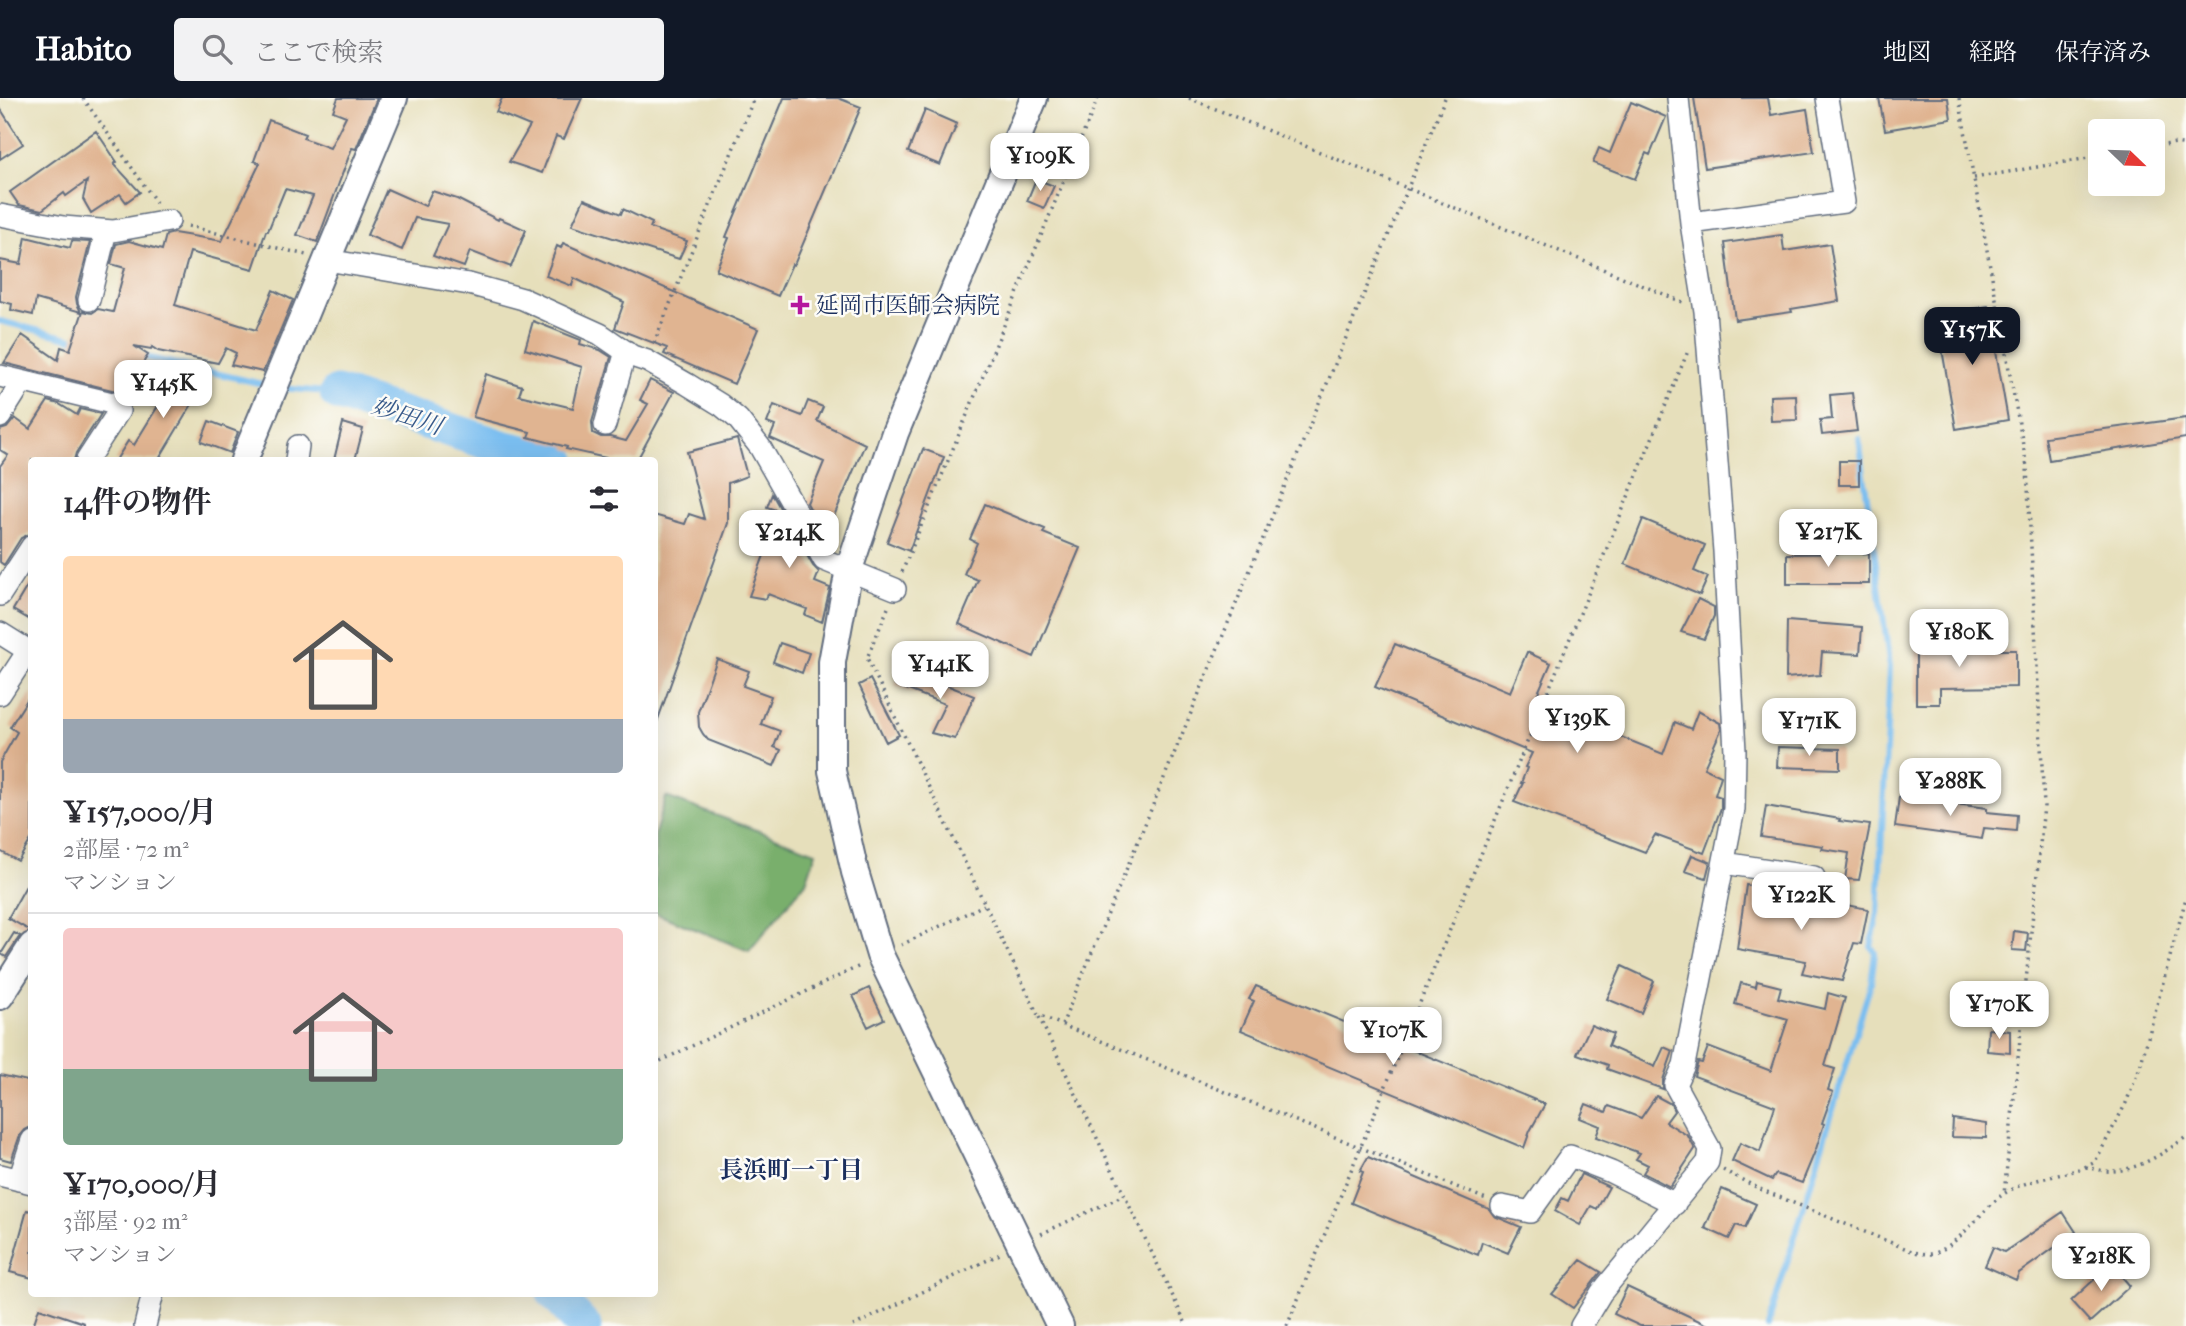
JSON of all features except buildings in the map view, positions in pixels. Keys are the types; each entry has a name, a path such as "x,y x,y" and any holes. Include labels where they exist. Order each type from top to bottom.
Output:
{"street":[{"path":"245,457 394,98"},
{"path":"1034,98 895,433 849,569 832,662 832,771 855,872 880,955 1060,1326"},
{"path":"1581,1326 1601,1293 1707,1162 1710,1149 1675,1085 1684,1065 1734,809 1735,751 1724,551 1704,311 1691,223 1678,98"},
{"path":"1691,223 1844,202 1827,98"},
{"path":"0,215 63,227 106,231 169,221"},
{"path":"89,300 106,231"},
{"path":"327,260 469,284 523,299 600,334 625,351 647,361 721,405 738,419 760,447 824,560 895,589"},
{"path":"605,425 625,351"},
{"path":"0,376 116,404 118,411 89,457"},
{"path":"0,417 22,382"},
{"path":"0,595 28,552"},
{"path":"0,633 28,651"},
{"path":"0,694 28,655"},
{"path":"1724,863 1814,877"},
{"path":"0,996 28,952"},
{"path":"17,1179 28,1150"},
{"path":"1502,1206 1530,1212 1570,1156 1611,1172 1675,1204"},
{"path":"145,1326 152,1297"}],"path":[{"path":"83,98 169,221 327,260"},
{"path":"647,361 754,98"},
{"path":"1098,98 867,658 1187,1326"},
{"path":"1189,98 1704,311"},
{"path":"1062,1025 1445,98"},
{"path":"1959,98 2027,467 2044,806 2004,1194"},
{"path":"2165,145 2186,145"},
{"path":"1974,178 2088,158"},
{"path":"1287,1326 1689,350"},
{"path":"1707,1162 1762,1190 1914,1252 1931,1254 1946,1247 2004,1194 2038,1180 2086,1167 2095,1162 2102,1153 2140,1067 2186,898"},
{"path":"658,1062 984,905"},
{"path":"1038,1015 1502,1206"},
{"path":"2086,1167 2112,1171 2129,1168 2160,1154 2186,1137"},
{"path":"853,1326 1124,1195"}],"green space":[{"path":"666,797 816,852 806,882 749,951 658,914 658,823"}],"waterway":[{"path":"0,321 80,341"},
{"path":"141,356 267,385"},
{"path":"281,388 337,393"},
{"name":"妙田川","path":"337,393 502,447 546,457"},
{"path":"1768,1326 1871,983 1875,952 1871,947 1878,913 1890,667 1859,438"},
{"name":"妙田川","path":"558,1297 584,1326"}],"place":[{"name":"延岡市医師会病院","path":"800,305"}],"district":[{"name":"長浜町一丁目","path":"791,1170"}]}
